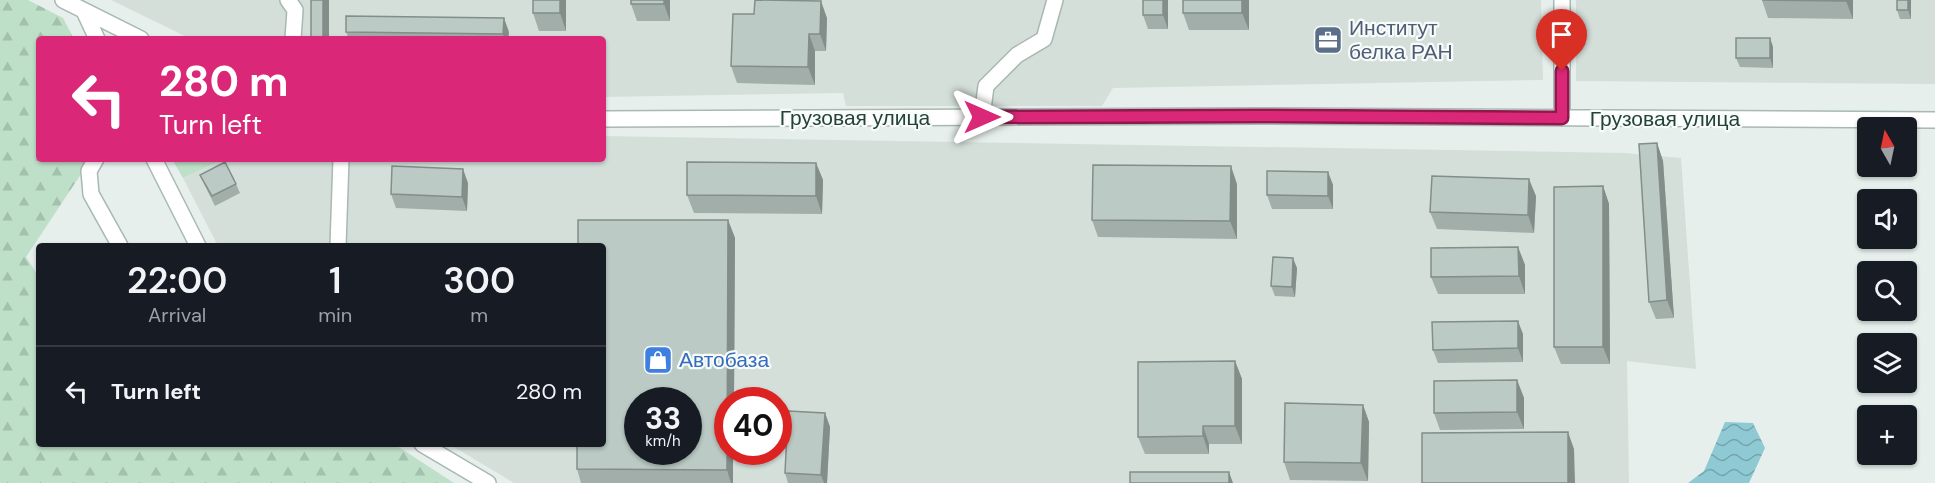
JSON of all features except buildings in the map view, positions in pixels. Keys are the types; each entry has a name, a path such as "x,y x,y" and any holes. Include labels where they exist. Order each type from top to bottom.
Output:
{"street":[{"path":"63,0 135,36"},
{"path":"288,0 295,10 293,36"},
{"path":"982,117 986,86 1017,55 1044,39 1055,0"},
{"path":"1562,0 1562,118"},
{"path":"84,11 96,36"},
{"name":"Грузовая улица","path":"606,119 1257,116 1935,120"},
{"path":"94,162 89,171 91,194 118,243"},
{"path":"156,162 196,243"},
{"path":"338,243 341,162"},
{"path":"427,447 488,483"}],"shaded area":[{"path":"111,0 1541,0 1543,80 1113,88 1102,106 846,106 843,93 606,97 606,36 185,36"},
{"path":"1576,0 1935,0 1935,84 1576,81"},
{"path":"606,136 1624,153 1681,158 1696,369 1627,361 1629,483 514,483 454,447 606,447 606,243 216,243 183,178 218,162 606,162"}],"green space":[{"path":"0,0 28,0 63,18 72,36 36,36 36,162 89,162 26,257 36,272 36,447 399,447 454,483 0,483"},
{"path":"174,162 218,162 183,178"}],"water":[{"path":"1725,422 1753,423 1765,448 1749,483 1688,483 1704,471"}],"place":[{"name":"Институт белка РАН","path":"1328,40"},
{"name":"Автобаза","path":"658,360"}],"route":[{"path":"982,117 1562,118 1562,71"}]}
